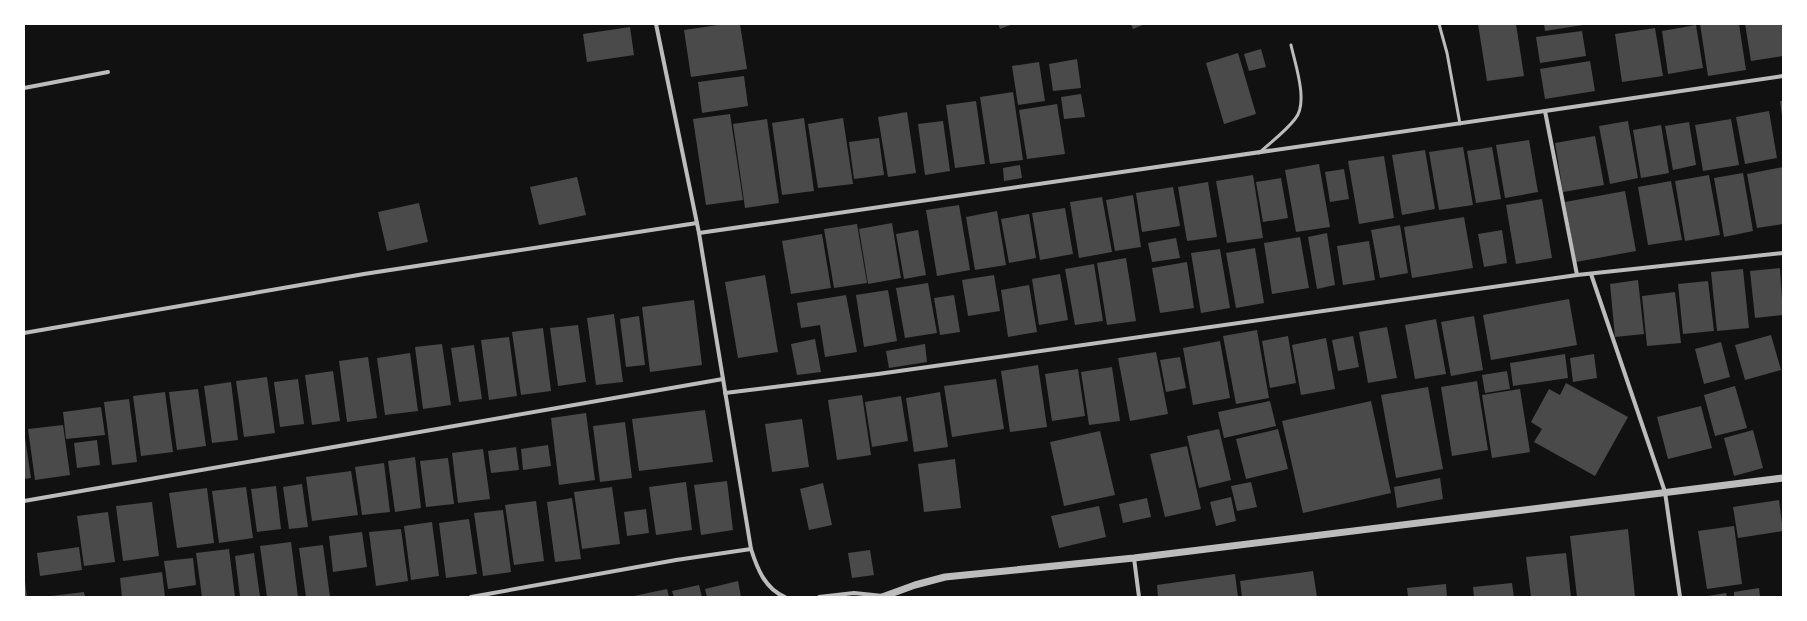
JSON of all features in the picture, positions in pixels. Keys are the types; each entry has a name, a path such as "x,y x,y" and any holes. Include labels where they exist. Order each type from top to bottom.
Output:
{"street":[{"path":"656,24 699,233 752,549 757,567 768,585 778,594 785,597"},
{"path":"24,88 108,72"},
{"path":"699,233 1460,124 1783,76"},
{"path":"1545,111 1576,275"},
{"path":"24,334 364,274 697,223"},
{"path":"725,393 878,374 1576,275 1783,253"},
{"path":"1591,274 1665,492 1680,597"},
{"path":"24,501 723,379"},
{"path":"819,597 854,593 883,597 915,585 945,577 1134,558 1783,478"},
{"path":"471,597 676,560 752,549"},
{"path":"1134,558 1140,597"}],"lane":[{"path":"1439,24 1447,53 1460,124"},
{"path":"1258,153 1296,118 1302,99 1301,88 1291,45"}],"building":[{"path":"725,24 740,24 747,69 691,77 684,30"},
{"path":"998,24 1013,24 1000,29"},
{"path":"1131,24 1145,24 1133,29"},
{"path":"1478,24 1516,24 1524,76 1487,81"},
{"path":"1544,24 1583,24 1583,25 1545,31"},
{"path":"1700,24 1739,24 1746,70 1708,76"},
{"path":"1745,24 1783,24 1783,56 1751,61"},
{"path":"1696,25 1703,68 1668,74 1662,31"},
{"path":"630,27 634,55 587,62 583,34"},
{"path":"1655,28 1663,76 1622,82 1615,34"},
{"path":"1582,31 1586,56 1540,63 1536,37"},
{"path":"1261,49 1266,67 1249,71 1244,54"},
{"path":"1238,53 1256,114 1224,124 1206,63"},
{"path":"1077,59 1081,88 1053,91 1049,64"},
{"path":"1590,61 1595,91 1545,99 1540,69"},
{"path":"1039,62 1045,101 1018,105 1012,66"},
{"path":"744,76 748,106 702,113 698,82"},
{"path":"1013,92 1023,160 990,164 980,97"},
{"path":"1081,94 1085,117 1064,119 1061,97"},
{"path":"976,101 985,164 955,168 946,105"},
{"path":"1780,101 1783,101 1783,116 1782,116"},
{"path":"1057,104 1065,154 1027,159 1019,110"},
{"path":"1769,111 1777,158 1745,164 1736,117"},
{"path":"907,112 916,173 888,177 878,117"},
{"path":"730,114 743,200 706,205 693,119"},
{"path":"804,118 814,191 782,195 772,123"},
{"path":"843,118 853,184 818,188 808,124"},
{"path":"767,119 779,203 745,208 733,124"},
{"path":"1731,119 1739,165 1703,171 1695,125"},
{"path":"943,121 950,171 925,175 918,124"},
{"path":"1628,121 1638,178 1610,184 1599,126"},
{"path":"1689,122 1696,165 1673,170 1665,126"},
{"path":"1661,125 1669,173 1641,178 1633,130"},
{"path":"1595,136 1604,185 1563,192 1555,143"},
{"path":"879,138 884,175 854,179 849,142"},
{"path":"1529,140 1538,192 1505,198 1496,145"},
{"path":"1463,147 1473,205 1439,210 1429,152"},
{"path":"1492,147 1501,199 1476,203 1467,151"},
{"path":"1425,150 1435,209 1402,215 1392,155"},
{"path":"1384,156 1394,218 1359,224 1348,161"},
{"path":"1319,164 1330,227 1296,232 1285,170"},
{"path":"1020,165 1022,178 1004,181 1003,168"},
{"path":"1783,167 1783,224 1757,228 1747,174"},
{"path":"1344,169 1349,199 1330,202 1325,172"},
{"path":"1743,173 1753,231 1724,237 1714,178"},
{"path":"1253,175 1263,238 1227,243 1216,181"},
{"path":"1709,175 1720,235 1685,241 1675,181"},
{"path":"577,177 586,215 539,225 530,187"},
{"path":"1281,178 1288,218 1263,222 1256,182"},
{"path":"1671,181 1682,240 1648,245 1638,187"},
{"path":"1208,182 1217,237 1187,241 1178,187"},
{"path":"1173,187 1180,226 1142,232 1136,193"},
{"path":"1625,191 1636,251 1576,262 1565,202"},
{"path":"1133,195 1141,247 1115,251 1106,200"},
{"path":"1102,197 1112,252 1079,258 1070,202"},
{"path":"1542,199 1552,258 1516,264 1506,205"},
{"path":"419,203 428,242 387,251 378,212"},
{"path":"959,205 970,270 937,276 926,210"},
{"path":"1065,208 1073,254 1040,260 1032,213"},
{"path":"997,211 1006,265 975,270 966,217"},
{"path":"1029,214 1036,258 1009,263 1001,219"},
{"path":"1464,217 1473,268 1412,278 1404,227"},
{"path":"892,223 901,278 868,284 859,229"},
{"path":"857,224 867,283 834,288 824,229"},
{"path":"1400,225 1408,273 1380,278 1371,230"},
{"path":"918,230 926,275 904,279 896,234"},
{"path":"1502,230 1507,263 1484,267 1478,234"},
{"path":"1327,233 1335,285 1317,289 1308,237"},
{"path":"822,234 831,288 791,294 782,241"},
{"path":"1300,237 1309,288 1272,294 1264,243"},
{"path":"1176,238 1180,258 1152,262 1148,243"},
{"path":"1369,241 1375,280 1343,285 1337,246"},
{"path":"1255,248 1264,303 1236,308 1226,253"},
{"path":"1220,249 1230,308 1201,313 1191,253"},
{"path":"1126,258 1136,321 1107,325 1097,263"},
{"path":"1187,262 1194,308 1160,313 1152,268"},
{"path":"1094,264 1103,321 1075,325 1065,269"},
{"path":"1780,268 1783,315 1755,318 1750,271"},
{"path":"1743,269 1749,328 1717,331 1711,272"},
{"path":"1060,274 1068,320 1039,325 1032,279"},
{"path":"765,275 778,352 738,358 725,282"},
{"path":"994,275 1000,311 968,316 962,280"},
{"path":"1638,280 1644,334 1615,337 1610,284"},
{"path":"1708,281 1714,331 1683,334 1678,284"},
{"path":"928,283 937,333 905,338 896,288"},
{"path":"1029,285 1037,332 1008,337 1001,290"},
{"path":"888,290 897,341 864,347 856,295"},
{"path":"1675,292 1681,343 1647,346 1642,296"},
{"path":"846,295 857,352 825,357 820,325 801,328 797,303"},
{"path":"954,295 960,332 940,335 934,298"},
{"path":"1569,299 1577,345 1491,360 1483,315"},
{"path":"694,300 702,365 650,372 642,307"},
{"path":"614,314 623,382 596,385 587,318"},
{"path":"639,316 645,365 626,367 620,319"},
{"path":"1474,316 1483,370 1451,376 1441,322"},
{"path":"1436,319 1446,374 1415,379 1405,325"},
{"path":"578,325 586,382 558,386 550,328"},
{"path":"1387,327 1397,378 1368,383 1359,332"},
{"path":"543,328 551,391 521,395 512,332"},
{"path":"1257,330 1269,398 1236,404 1223,336"},
{"path":"1771,335 1781,370 1745,380 1735,345"},
{"path":"1288,336 1296,383 1270,388 1262,341"},
{"path":"1353,336 1359,367 1338,371 1332,340"},
{"path":"509,337 517,396 489,400 481,340"},
{"path":"1326,338 1335,389 1301,395 1292,345"},
{"path":"815,339 821,372 797,375 791,344"},
{"path":"1220,341 1230,398 1193,405 1183,348"},
{"path":"1721,342 1730,377 1704,384 1695,349"},
{"path":"442,344 451,405 423,409 415,347"},
{"path":"925,344 927,362 889,368 886,351"},
{"path":"474,345 482,399 459,402 451,348"},
{"path":"1156,352 1168,414 1130,421 1118,358"},
{"path":"410,353 418,411 385,415 377,358"},
{"path":"1565,354 1568,378 1513,386 1510,363"},
{"path":"1594,354 1597,378 1573,382 1570,358"},
{"path":"368,357 377,418 347,422 339,361"},
{"path":"1180,357 1186,388 1166,392 1160,360"},
{"path":"1038,365 1047,427 1010,432 1001,371"},
{"path":"1112,367 1120,421 1089,425 1081,372"},
{"path":"1078,369 1085,416 1052,421 1045,374"},
{"path":"333,371 340,421 312,425 305,375"},
{"path":"1507,371 1510,389 1485,393 1482,375"},
{"path":"267,377 275,433 244,437 236,381"},
{"path":"298,379 304,424 280,427 274,382"},
{"path":"996,379 1004,429 952,437 944,386"},
{"path":"1477,381 1488,450 1452,456 1441,387"},
{"path":"231,382 238,440 212,443 204,386"},
{"path":"1566,383 1628,417 1595,476 1534,442 1542,429 1531,422 1549,389 1560,395"},
{"path":"1735,386 1747,428 1715,436 1704,395"},
{"path":"1428,387 1443,469 1396,478 1381,395"},
{"path":"198,389 206,446 177,450 169,392"},
{"path":"1520,389 1530,452 1492,458 1482,395"},
{"path":"165,392 173,452 141,456 133,396"},
{"path":"940,392 948,447 914,452 906,398"},
{"path":"862,395 871,455 837,460 828,400"},
{"path":"901,396 908,441 872,447 865,402"},
{"path":"129,399 137,462 112,465 104,402"},
{"path":"1270,401 1276,426 1224,438 1218,412"},
{"path":"1371,401 1391,493 1303,513 1282,421"},
{"path":"1701,406 1712,448 1668,459 1657,417"},
{"path":"101,407 105,435 66,439 63,412"},
{"path":"705,410 713,462 639,471 632,419"},
{"path":"586,413 595,480 559,485 551,418"},
{"path":"802,419 809,467 772,472 765,424"},
{"path":"625,422 632,478 600,482 593,426"},
{"path":"63,425 70,475 35,480 28,429"},
{"path":"1219,429 1231,480 1199,488 1187,436"},
{"path":"1278,429 1288,469 1246,479 1236,439"},
{"path":"1753,430 1763,468 1734,476 1724,438"},
{"path":"24,431 31,478 24,479"},
{"path":"1100,431 1115,495 1064,506 1050,442"},
{"path":"97,440 100,465 77,468 74,443"},
{"path":"548,445 551,466 523,470 521,449"},
{"path":"1187,446 1201,509 1165,517 1150,454"},
{"path":"516,447 519,470 491,473 488,451"},
{"path":"483,449 490,499 458,503 452,453"},
{"path":"415,457 421,508 395,512 388,461"},
{"path":"448,458 454,504 426,507 420,461"},
{"path":"955,459 961,508 924,512 918,464"},
{"path":"384,463 390,512 362,515 355,467"},
{"path":"351,471 358,515 312,521 306,477"},
{"path":"1440,478 1443,499 1397,508 1394,487"},
{"path":"727,481 733,530 701,535 694,485"},
{"path":"686,482 692,530 656,535 649,487"},
{"path":"1251,482 1257,507 1237,511 1231,486"},
{"path":"823,483 832,525 809,530 800,489"},
{"path":"302,484 308,527 289,529 283,487"},
{"path":"276,486 281,529 257,532 251,489"},
{"path":"246,487 253,538 219,543 212,491"},
{"path":"612,487 620,544 582,549 574,492"},
{"path":"207,488 214,543 177,548 169,493"},
{"path":"1231,497 1236,521 1216,526 1210,502"},
{"path":"572,498 581,559 555,562 547,502"},
{"path":"1147,498 1151,517 1123,523 1119,504"},
{"path":"1779,500 1783,531 1738,538 1733,507"},
{"path":"536,501 544,561 514,565 505,505"},
{"path":"152,502 159,556 123,561 116,506"},
{"path":"1099,506 1106,537 1059,548 1051,516"},
{"path":"646,509 649,533 627,536 624,512"},
{"path":"503,510 511,572 483,576 474,513"},
{"path":"108,512 115,562 84,566 77,516"},
{"path":"469,519 477,574 446,578 439,523"},
{"path":"432,522 439,576 411,580 404,526"},
{"path":"1734,526 1742,584 1707,589 1698,531"},
{"path":"401,529 408,581 376,586 369,532"},
{"path":"1628,529 1635,597 1577,597 1570,536"},
{"path":"362,532 367,567 333,572 329,536"},
{"path":"291,542 298,597 267,597 260,546"},
{"path":"323,545 330,597 306,597 299,548"},
{"path":"79,547 82,570 40,576 37,553"},
{"path":"229,549 235,597 202,597 196,553"},
{"path":"870,550 874,575 852,578 848,553"},
{"path":"254,553 260,597 240,597 235,556"},
{"path":"1566,553 1571,597 1531,597 1526,557"},
{"path":"193,558 196,585 168,589 164,561"},
{"path":"1313,571 1317,597 1242,597 1240,581"},
{"path":"162,572 165,597 122,597 120,578"},
{"path":"1235,574 1238,597 1158,597 1157,585"},
{"path":"25,581 27,597 24,597"},
{"path":"738,581 741,597 707,597 705,589"},
{"path":"1512,583 1514,597 1474,597 1473,587"},
{"path":"1446,584 1447,597 1408,597 1407,588"},
{"path":"699,585 702,597 674,597 672,591"},
{"path":"1759,588 1760,597 1734,597 1734,592"},
{"path":"667,589 669,597 634,596"},
{"path":"84,592 85,597 51,596"},
{"path":"1726,593 1727,597 1708,597 1708,596"}]}
